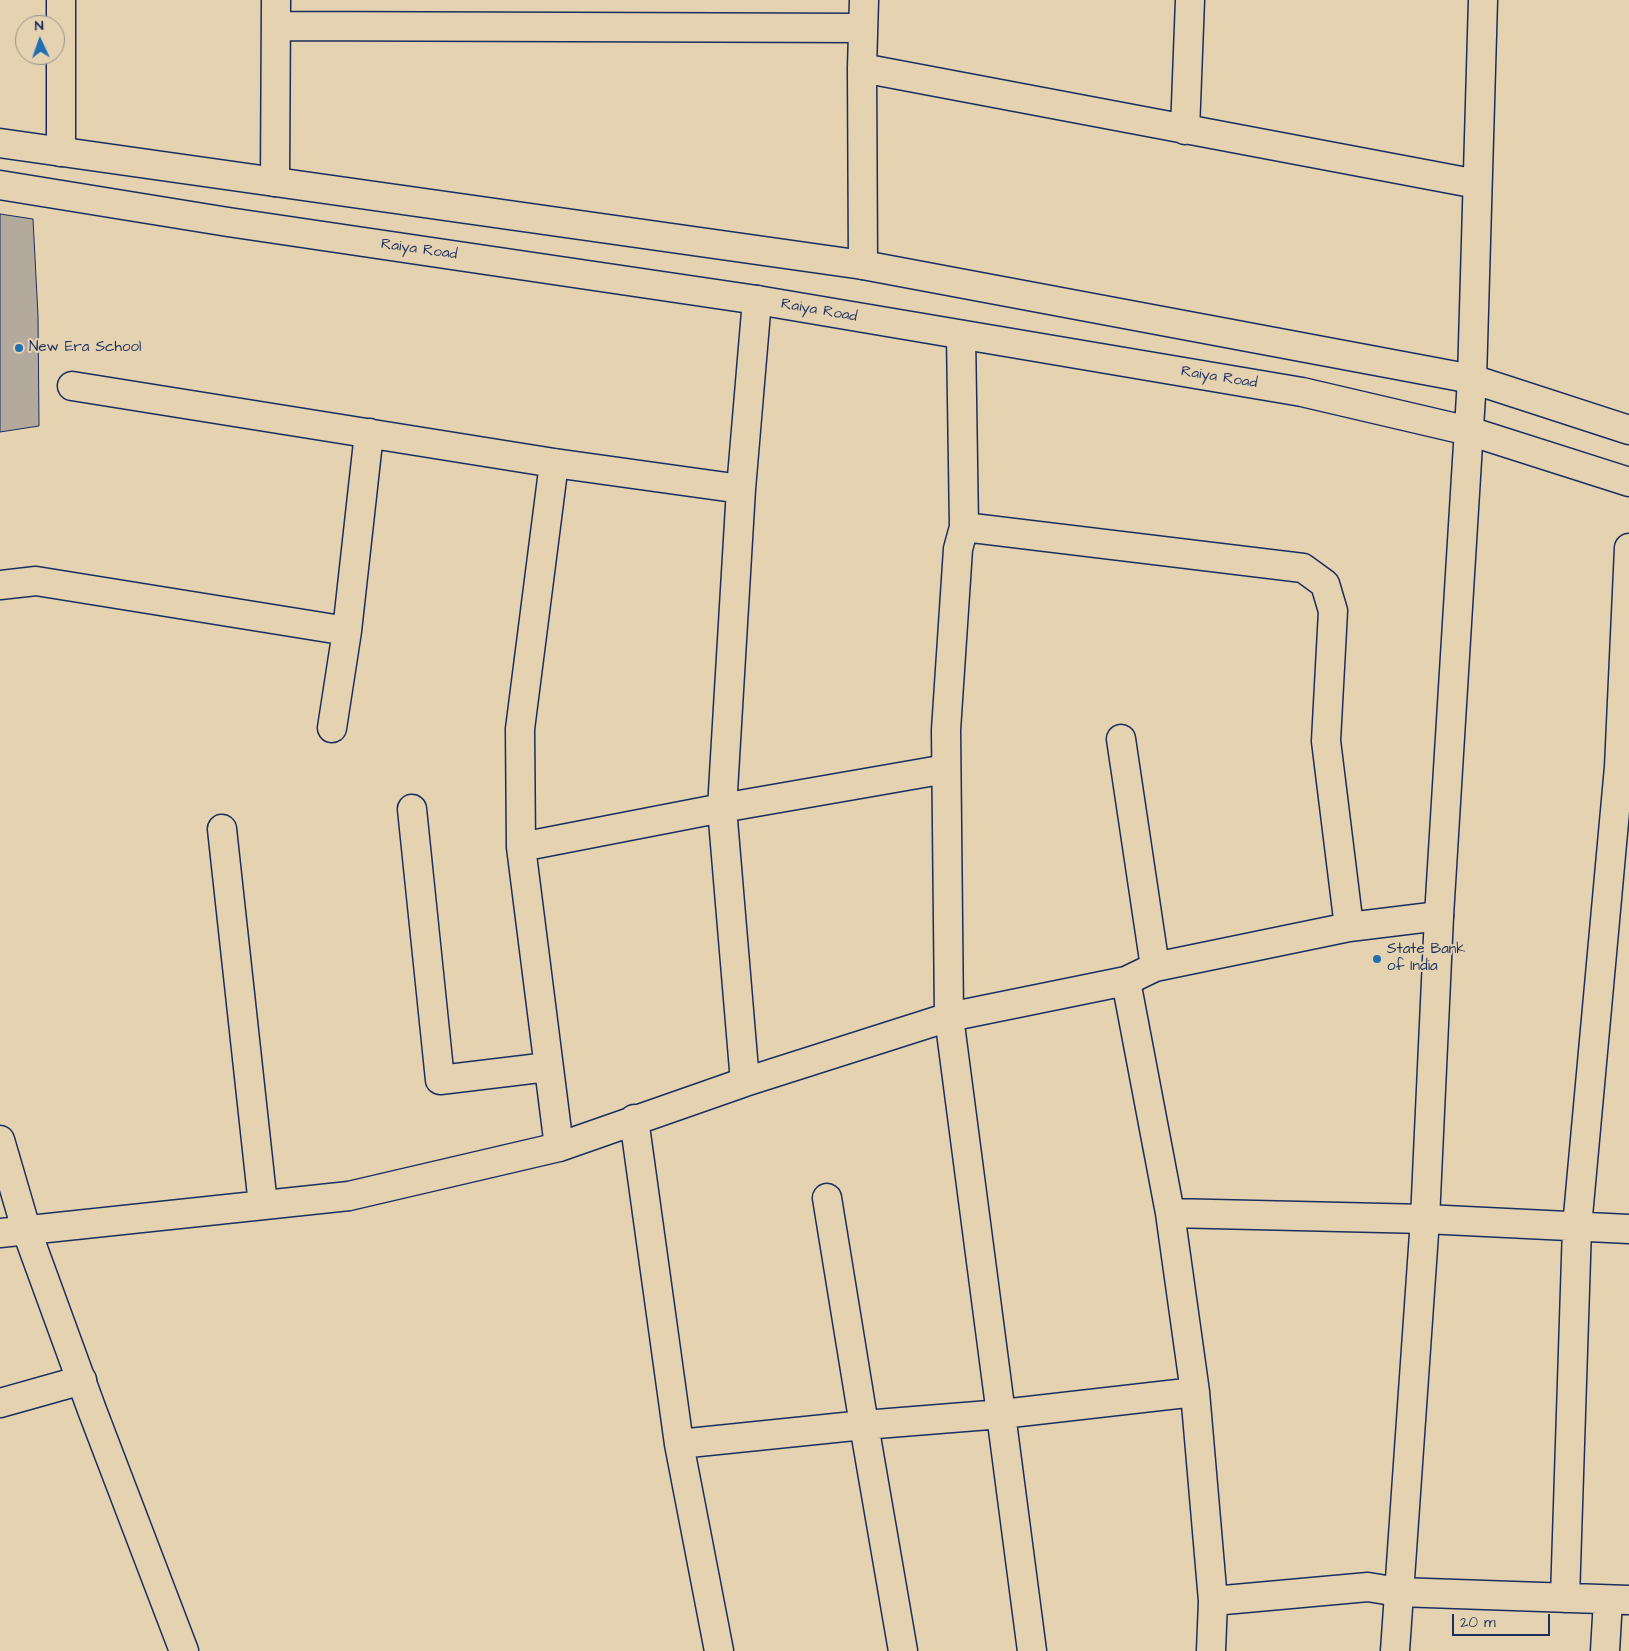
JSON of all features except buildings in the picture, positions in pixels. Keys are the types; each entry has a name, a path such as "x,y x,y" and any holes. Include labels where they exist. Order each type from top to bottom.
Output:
{"street":[{"path":"61,0 61,152"},
{"path":"863,265 862,68 864,0"},
{"path":"1185,130 1190,0"},
{"path":"1395,1651 1425,1219 1439,916 1472,379 1483,0"},
{"path":"275,182 276,13 863,28"},
{"path":"862,68 1477,184"},
{"path":"0,143 863,265 1472,379 1629,430"},
{"name":"Raiya Road","path":"0,186 228,222 757,300 1302,392 1469,431 1629,482"},
{"path":"745,1082 722,808 741,490 757,300"},
{"path":"961,335 964,527 958,549 946,730 949,1017 1032,1651"},
{"path":"72,386 554,463 741,490"},
{"path":"332,728 347,631 369,433"},
{"path":"554,463 520,729 521,847 559,1147"},
{"path":"964,527 1303,568 1325,584 1333,611 1326,741 1349,927"},
{"path":"1565,1598 1577,1227 1624,767 1629,548"},
{"path":"0,585 36,581 347,631"},
{"path":"1121,739 1155,968"},
{"path":"521,847 722,808 946,769"},
{"path":"412,809 440,1080 548,1067"},
{"path":"222,829 263,1205"},
{"path":"13,1231 349,1196 559,1147 745,1082 949,1017 1126,981 1155,968 1349,927 1439,916"},
{"path":"1126,981 1170,1213 1194,1392 1212,1601 1211,1651"},
{"path":"634,1120 679,1444 719,1651"},
{"path":"0,1140 13,1231 82,1380 184,1651"},
{"path":"827,1198 903,1651"},
{"path":"1170,1213 1425,1219 1629,1229"},
{"path":"0,1403 82,1380"},
{"path":"679,1444 864,1425 1002,1414 1194,1392"},
{"path":"1212,1601 1368,1587 1398,1592 1619,1600 1604,1651"}],"place":[{"name":"New Era School","path":"19,348"},
{"name":"State Bank of India","path":"1377,959"}]}
